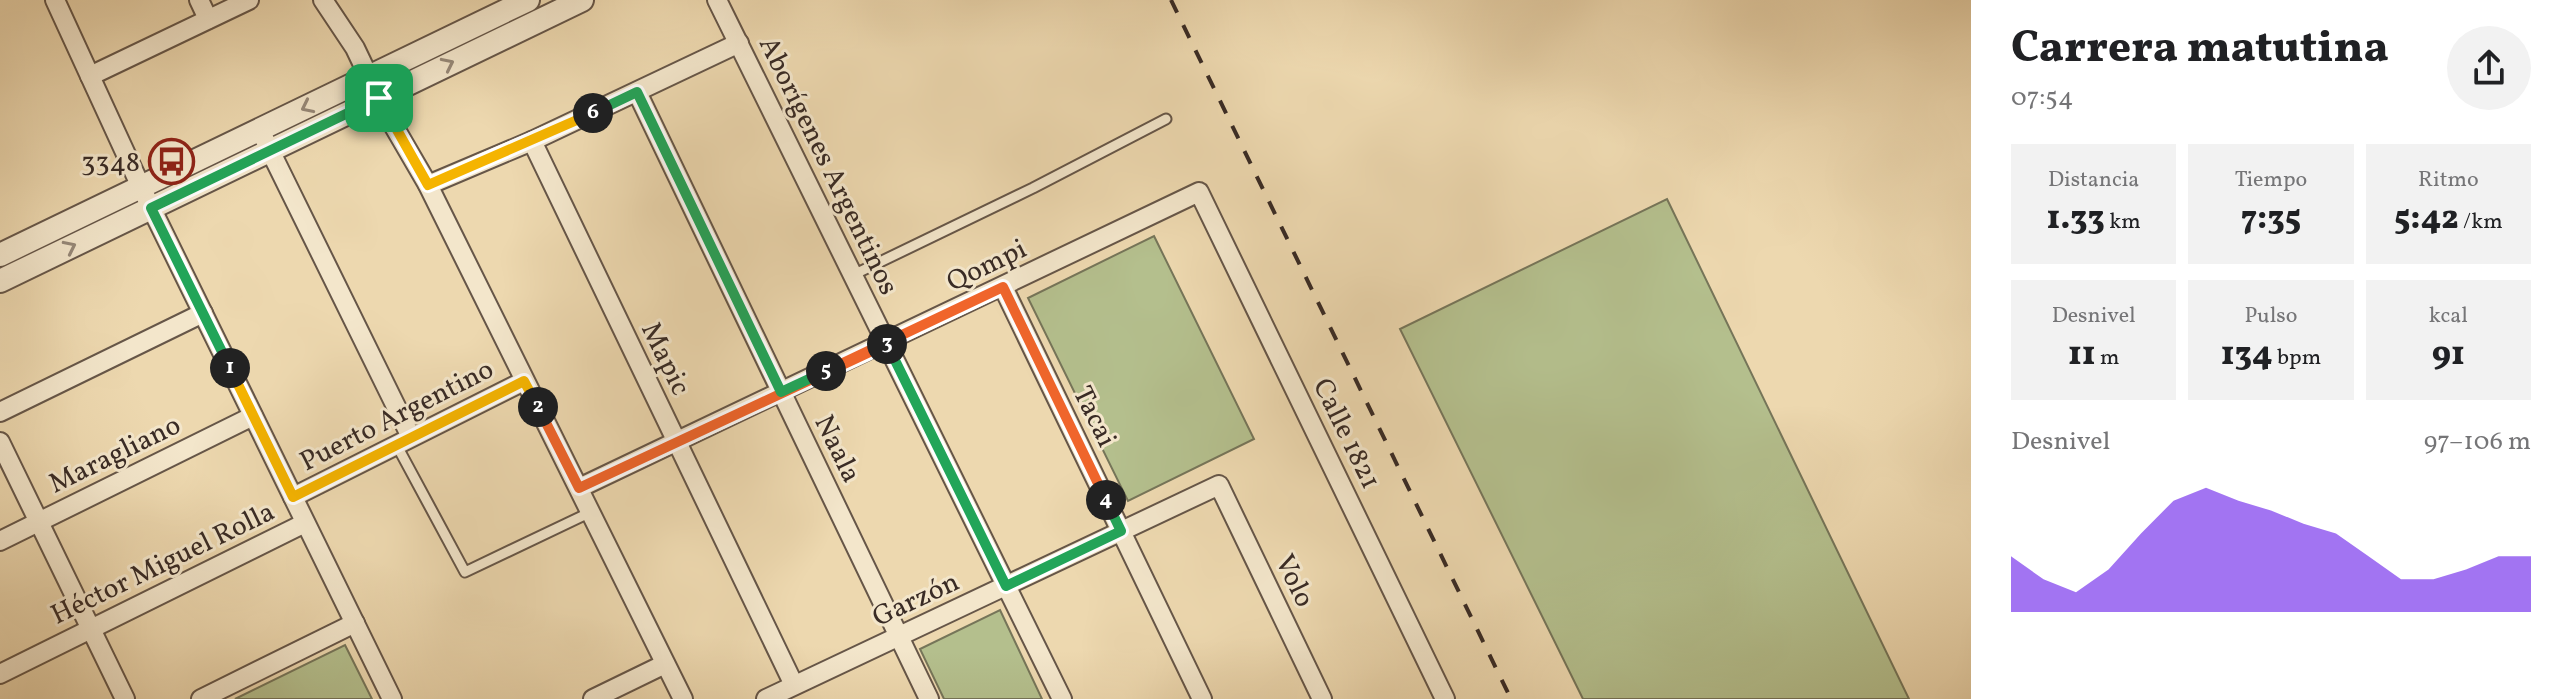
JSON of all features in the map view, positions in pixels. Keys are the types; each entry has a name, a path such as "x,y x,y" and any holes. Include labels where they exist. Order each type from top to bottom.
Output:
{"street":[{"path":"55,0 146,197 392,699"},
{"path":"199,0 208,19"},
{"path":"90,76 249,0"},
{"path":"323,0 355,48 428,185 683,699"},
{"path":"337,0 348,21 355,48"},
{"path":"0,255 270,150 528,0"},
{"path":"0,281 260,130 374,87 582,0"},
{"name":"Aborígenes Argentinos","path":"717,0 1062,699"},
{"path":"428,185 532,141 739,43"},
{"name":"Naala","path":"637,92 929,699"},
{"path":"260,130 404,441"},
{"name":"Mapic","path":"532,141 794,685"},
{"name":"Qompi","path":"579,488 1199,192"},
{"name":"Calle 1821","path":"1199,192 1445,699"},
{"name":"Tacai","path":"1003,287 1202,699"},
{"path":"0,412 203,313"},
{"name":"Puerto Argentino","path":"293,497 524,381"},
{"name":"Maragliano","path":"0,541 253,416"},
{"path":"0,442 125,699"},
{"name":"Garzón","path":"766,699 1219,485"},
{"name":"Volo","path":"1219,485 1322,699"},
{"name":"Héctor Miguel Rolla","path":"0,674 305,523"},
{"path":"201,699 355,623"},
{"path":"593,699 665,664"}],"lane":[{"path":"853,275 1166,119"},
{"path":"404,441 465,572 591,512"}],"green space":[{"path":"1667,199 1909,699 1583,699 1400,329"},
{"path":"1154,236 1254,439 1128,501 1028,298"},
{"path":"1000,610 1042,699 944,699 920,649"},
{"path":"345,645 372,699 235,699"}],"railway":[{"path":"1171,0 1511,699"}],"place":[{"name":"3348","path":"171,161"}],"route":[{"path":"637,92 781,392 1003,287 1121,531 1006,586 886,343 579,488 524,381 293,497 151,208 379,98 428,185 637,92"}]}
